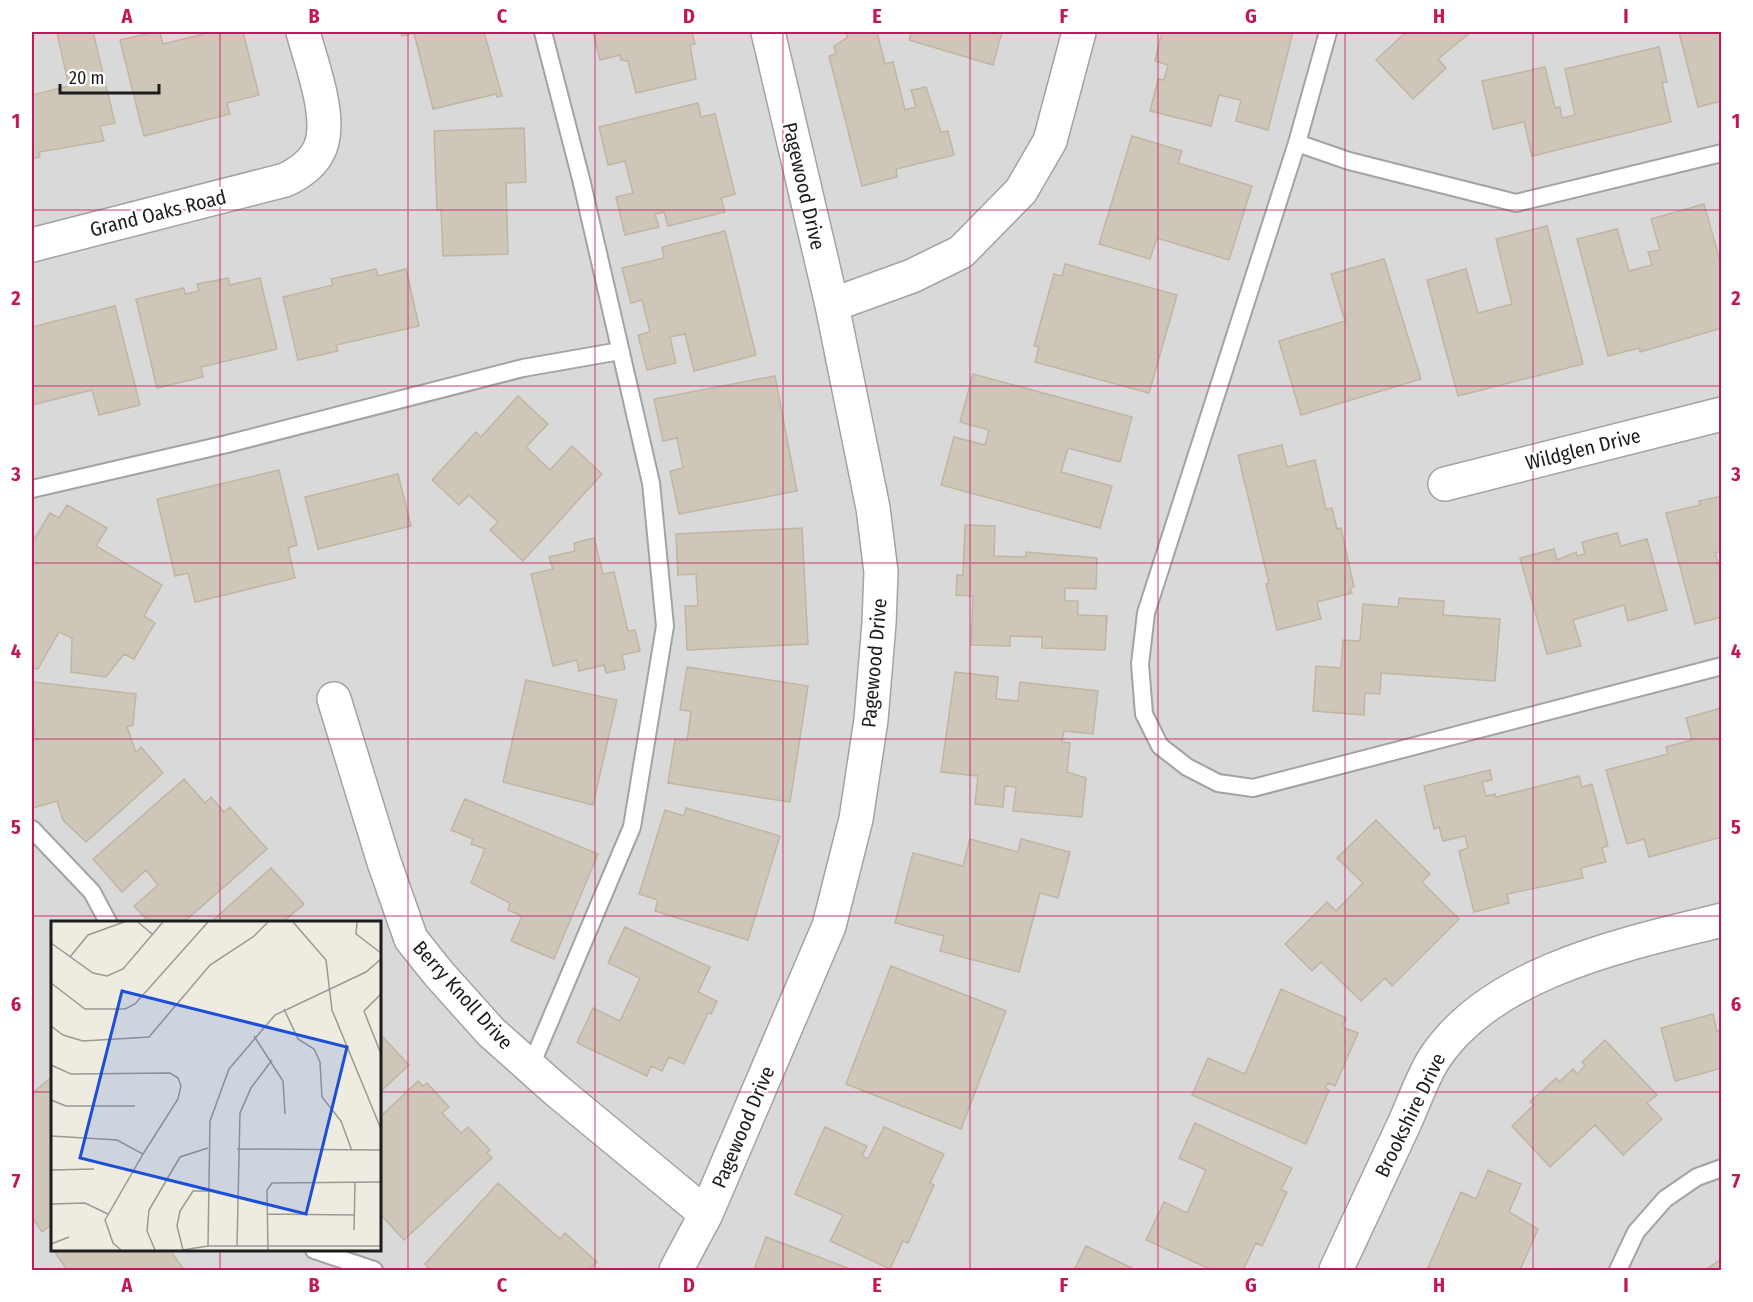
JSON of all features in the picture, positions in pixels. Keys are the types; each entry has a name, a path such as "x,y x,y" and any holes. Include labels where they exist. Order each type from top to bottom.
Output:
{"street":[{"name":"Grand Oaks Road","path":"32,245 285,180 303,171 319,153 325,124 324,109 303,32"},
{"name":"Pagewood Drive","path":"676,1270 706,1214 829,926 856,819 871,720 881,573 873,508 832,305 768,32"},
{"path":"832,305 912,276 961,252 1021,191 1050,141 1079,32"},
{"name":"Wildglen Drive","path":"1445,484 1722,414"},
{"name":"Berry Knoll Drive","path":"334,699 384,862 411,939 491,1032 530,1068 706,1214"},
{"name":"Brookshire Drive","path":"1336,1270 1435,1056 1473,1016 1507,993 1569,962 1605,950 1722,920"}],"lane":[{"path":"530,1068 632,827 665,626 651,483 581,179 543,32"},
{"path":"1328,32 1298,143 1146,613 1140,664 1144,714 1160,746 1187,767 1218,783 1253,788 1722,666"},
{"path":"1298,143 1350,160 1516,203 1722,153"},
{"path":"32,489 227,444 523,368 620,351"},
{"path":"32,829 92,892 107,921"},
{"path":"1618,1270 1636,1232 1665,1199 1697,1177 1722,1168"},
{"path":"317,1251 374,1270"}],"shaded area":[{"path":"32,32 1721,32 1721,1270 32,1270"}],"building":[{"path":"93,32 115,123 100,126 104,141 39,152 40,157 32,159 32,95 69,86 57,33"},
{"path":"160,32 163,44 212,32 243,32 259,95 227,103 230,114 144,136 120,40"},
{"path":"400,32 484,32 502,96 497,97 496,94 433,109 414,33 402,36"},
{"path":"593,32 692,32 695,44 690,45 696,79 636,93 628,61 621,60 620,55 600,60"},
{"path":"846,32 877,32 885,64 893,62 905,110 916,107 911,90 926,87 941,132 948,131 954,155 896,169 897,177 862,186 829,56 836,54 834,46 847,38"},
{"path":"912,32 1002,32 993,65 909,40"},
{"path":"1162,32 1293,32 1268,130 1236,121 1241,100 1219,95 1211,126 1150,111 1158,79 1164,80 1168,65 1155,61"},
{"path":"1406,32 1471,32 1438,59 1446,68 1413,99 1376,60"},
{"path":"1679,32 1722,32 1722,101 1698,107"},
{"path":"1659,47 1667,82 1662,83 1671,122 1532,156 1524,122 1493,129 1482,81 1545,67 1555,108 1560,107 1562,118 1575,115 1565,69"},
{"path":"698,103 701,117 715,114 735,194 721,198 725,212 668,226 664,212 655,214 659,227 625,235 616,197 633,193 625,161 608,165 599,127"},
{"path":"524,128 526,182 506,183 508,254 443,256 441,210 437,210 434,131"},
{"path":"1132,136 1182,151 1178,163 1252,186 1229,260 1157,238 1150,259 1099,244"},
{"path":"1704,204 1722,268 1722,328 1640,352 1639,348 1608,356 1577,239 1617,229 1629,271 1652,265 1648,252 1660,250 1651,219"},
{"path":"1547,226 1583,364 1458,396 1427,280 1466,269 1478,313 1512,304 1496,239"},
{"path":"725,231 756,355 694,371 685,334 670,337 676,363 647,370 638,335 650,332 642,300 631,303 622,268 664,258 662,247"},
{"path":"1384,259 1421,379 1301,415 1279,341 1345,321 1331,274"},
{"path":"1065,264 1177,295 1149,393 1035,362 1039,347 1034,346 1054,274 1062,276"},
{"path":"376,269 378,276 406,269 419,326 336,345 338,351 298,360 283,297 333,285 331,279"},
{"path":"228,278 230,285 260,278 277,349 201,367 203,377 157,388 136,299 184,288 185,294 199,291 197,284"},
{"path":"115,306 140,405 99,415 92,390 32,405 32,327"},
{"path":"973,374 1132,417 1120,462 1068,448 1061,472 1112,486 1100,528 941,485 954,437 985,445 989,430 960,422"},
{"path":"775,376 797,491 679,514 670,471 683,468 677,438 663,441 654,399"},
{"path":"518,396 548,424 526,447 550,470 572,446 602,474 523,561 490,530 498,522 469,495 459,505 432,480 476,432 481,437"},
{"path":"1282,445 1287,467 1315,460 1326,509 1332,508 1337,529 1341,528 1354,587 1350,588 1352,593 1317,602 1321,619 1277,630 1266,584 1269,583 1238,455"},
{"path":"279,470 297,545 288,548 295,578 195,602 188,573 175,576 157,499"},
{"path":"398,474 411,526 318,549 305,497"},
{"path":"1722,496 1722,551 1715,553 1722,577 1722,617 1695,624 1666,513 1700,505 1699,501"},
{"path":"67,505 107,528 96,546 162,585 144,616 155,623 134,659 124,654 106,677 71,672 72,638 59,632 38,669 32,668 32,543 50,513 59,518"},
{"path":"965,525 995,526 994,556 1026,557 1026,552 1097,558 1096,589 1065,588 1065,601 1078,601 1078,615 1107,616 1105,650 1042,648 1042,637 1010,636 1010,646 971,645 973,596 956,595 957,575 963,575"},
{"path":"802,528 808,644 687,650 685,606 698,606 696,574 678,575 676,534"},
{"path":"1617,533 1621,546 1647,539 1667,610 1628,621 1624,605 1573,620 1581,646 1547,654 1520,558 1554,549 1557,560 1576,552 1577,556 1585,554 1582,542"},
{"path":"594,538 603,574 614,572 628,631 635,630 640,651 622,655 625,669 606,673 604,665 579,671 577,660 553,666 531,574 553,569 549,557 575,551 574,543"},
{"path":"1399,598 1444,601 1443,615 1500,619 1495,681 1381,673 1380,694 1365,693 1364,715 1313,711 1316,666 1341,668 1343,640 1360,641 1363,604 1398,607"},
{"path":"687,667 808,686 790,802 668,783 675,739 687,741 691,711 680,710"},
{"path":"955,672 998,677 996,699 1018,701 1020,682 1098,691 1093,734 1064,731 1062,742 1070,743 1067,772 1086,778 1082,817 1013,811 1016,787 1005,786 1003,807 975,804 978,776 941,772"},
{"path":"526,680 617,700 593,805 503,782"},
{"path":"33,682 136,694 133,725 127,727 136,752 141,747 163,773 86,842 63,820 57,801 33,808 32,735 35,734 32,717"},
{"path":"1721,708 1722,837 1649,857 1644,839 1627,844 1606,770 1668,754 1666,747 1692,740 1686,718"},
{"path":"1490,770 1492,780 1482,782 1486,796 1495,794 1496,797 1579,776 1582,787 1592,784 1608,846 1602,848 1606,862 1581,868 1583,878 1507,894 1509,903 1474,912 1459,851 1468,848 1465,836 1443,841 1439,827 1434,829 1424,786"},
{"path":"184,779 205,803 211,797 224,812 230,807 267,849 185,921 148,921 134,906 158,885 146,870 122,892 93,859"},
{"path":"465,799 598,854 554,959 511,941 522,916 508,910 510,903 471,883 485,849 471,844 473,839 451,830"},
{"path":"686,808 780,836 748,940 655,911 658,900 639,894 665,810 684,816"},
{"path":"1376,820 1430,874 1422,882 1459,919 1392,986 1385,978 1361,1001 1321,962 1312,971 1285,944 1327,902 1336,911 1363,883 1337,858"},
{"path":"970,839 1018,852 1021,839 1070,852 1058,898 1040,893 1019,972 940,951 944,936 895,923 913,853 963,866"},
{"path":"271,868 304,904 284,921 212,921"},
{"path":"625,927 710,967 698,992 717,1001 711,1014 708,1013 684,1064 669,1057 662,1071 651,1066 647,1076 577,1043 593,1008 620,1021 640,978 608,963"},
{"path":"891,966 1006,1011 961,1129 846,1084"},
{"path":"1281,989 1346,1018 1342,1027 1358,1033 1335,1086 1328,1083 1325,1088 1329,1090 1306,1144 1192,1095 1208,1058 1245,1074"},
{"path":"1713,1014 1717,1031 1722,1030 1722,1068 1675,1081 1661,1028"},
{"path":"381,1035 409,1065 381,1091"},
{"path":"1605,1040 1657,1095 1647,1103 1662,1119 1623,1155 1595,1125 1550,1167 1512,1126 1534,1105 1530,1102 1556,1078 1559,1082 1573,1069 1577,1074 1585,1066 1582,1062"},
{"path":"51,1078 51,1225 42,1232 32,1217 32,1093"},
{"path":"418,1081 423,1086 427,1083 449,1107 442,1113 461,1133 468,1127 490,1150 487,1153 492,1158 404,1240 381,1215 381,1116"},
{"path":"1195,1123 1292,1168 1281,1190 1287,1192 1262,1246 1256,1243 1243,1270 1212,1270 1146,1240 1164,1202 1187,1213 1206,1170 1179,1158"},
{"path":"825,1127 867,1146 862,1156 868,1159 884,1127 944,1154 930,1183 934,1185 908,1243 903,1241 890,1269 830,1241 843,1215 795,1194"},
{"path":"1488,1170 1521,1184 1509,1212 1538,1229 1520,1270 1427,1270 1461,1192 1476,1199"},
{"path":"498,1183 560,1239 565,1233 597,1262 589,1270 431,1270 425,1264"},
{"path":"766,1237 853,1270 754,1270"},
{"path":"1086,1246 1136,1270 1074,1270"},
{"path":"54,1251 171,1251 184,1270 67,1270"},
{"path":"1722,1259 1722,1270 1705,1270"}]}
